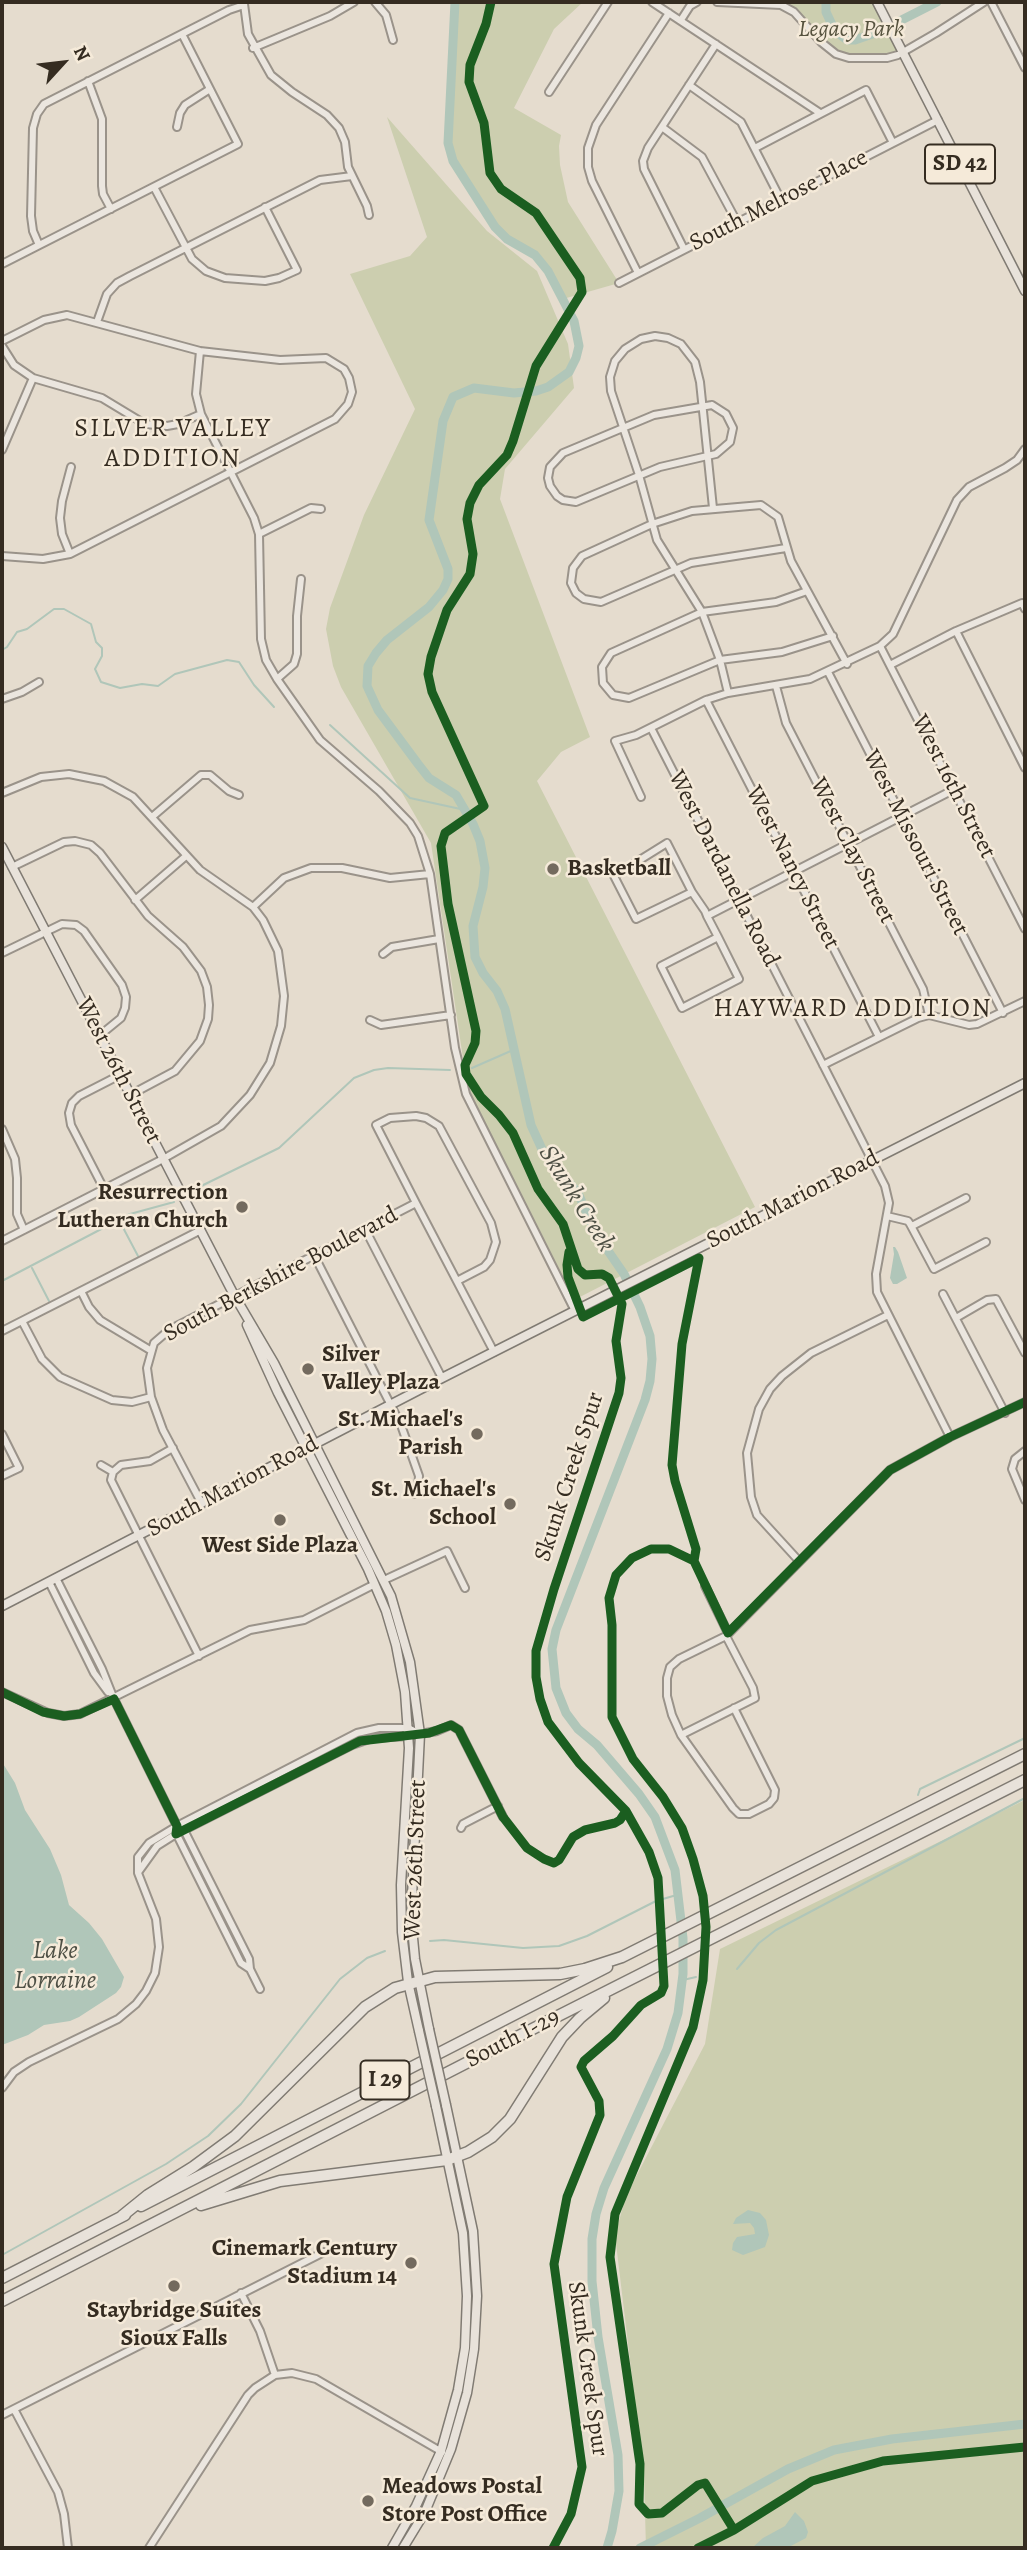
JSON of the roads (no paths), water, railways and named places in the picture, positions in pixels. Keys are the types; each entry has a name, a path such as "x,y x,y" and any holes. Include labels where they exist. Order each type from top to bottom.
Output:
{"highway":[{"name":"South I-29","path":"2,2278 651,1943 1025,1754"},
{"name":"South I-29","path":"2,2301 1025,1780"},
{"path":"122,2216 148,2195 194,2167 235,2136 366,2007 384,1993 413,1981 560,1974 596,1966 651,1943"},
{"path":"149,2226 222,2197 280,2181 452,2158 486,2141 510,2119 554,2049 580,2018 612,1992 653,1969"}],"main road":[{"name":"SD 42","path":"878,4 1025,291"},
{"name":"West 26th Street","path":"2,847 234,1295 265,1367 374,1584 396,1645 409,1732 401,1901 419,2031 436,2106 473,2231 476,2261 477,2312 467,2393 445,2453"},
{"name":"South Marion Road","path":"2,1606 442,1378 1025,1083"},
{"name":"West 26th Street","path":"234,1295 269,1354 384,1580 408,1654 420,1734 411,1903 413,1981 429,2029 446,2105 452,2158"},
{"path":"340,1513 377,1577 384,1580"},
{"path":"374,1584 379,1585 385,1593 408,1654"},
{"path":"391,2548 445,2453"},
{"path":"403,2548 425,2511 445,2453"}],"street":[{"path":"253,48 330,16 354,2"},
{"path":"375,2 386,15 393,40"},
{"path":"549,92 608,2"},
{"path":"652,2 820,113"},
{"path":"681,20 690,6 697,2"},
{"path":"717,2 777,3 794,12 827,48 843,57 887,58 903,52 955,22 984,2"},
{"path":"991,2 1025,68"},
{"path":"39,245 33,232 31,216 35,120 49,101 244,3 248,34 253,48 271,75 334,121 342,134 352,176 368,206 369,215"},
{"path":"638,273 592,181 588,167 588,149 596,125 669,13"},
{"path":"2,264 238,144 182,34"},
{"path":"684,249 642,164 648,148 716,44"},
{"path":"89,81 102,119 103,194 111,209"},
{"path":"689,85 738,119 781,200"},
{"path":"177,127 184,105 210,89"},
{"path":"755,148 866,90 893,143"},
{"name":"South Melrose Place","path":"620,283 938,120"},
{"path":"662,127 702,157 737,222"},
{"path":"97,322 102,305 117,283 320,180 352,176"},
{"path":"155,187 186,247 200,267 220,278 265,281 297,270 265,207"},
{"path":"2,556 43,559 70,554 335,419 348,404 351,385 342,366 327,358 279,360 200,351 67,316 53,317 2,344 14,365 33,378 102,398 150,425 178,424 201,414"},
{"path":"713,508 697,366 687,349 668,338 650,336 641,339 618,356 610,377 611,391 660,547 702,612 720,660 728,693"},
{"path":"200,351 197,394 201,414 254,518 259,534 262,644 266,660 276,679 320,740 379,791 410,823 421,843 430,874 460,1077 466,1094 575,1311"},
{"path":"2,450 33,378"},
{"path":"712,405 720,408 728,416 733,428 728,445 708,457 674,463 576,502 563,500 550,486 550,467 559,455 623,426 664,413 702,407 712,405"},
{"path":"641,797 615,741 627,739 706,700 728,693 800,682 846,664 880,646 893,634 957,500 969,486 1017,460 1025,449"},
{"path":"70,554 62,534 60,518 71,467"},
{"path":"786,548 700,560 601,602 584,599 573,587 571,572 582,556 652,524 682,513 761,505 769,508 778,517 786,548 846,664"},
{"path":"259,534 311,508 321,509"},
{"path":"276,679 289,669 298,653 297,616 301,579"},
{"path":"807,591 776,602 702,612 611,653 602,667 603,682 613,695 629,698 720,660 782,652 833,636"},
{"path":"890,665 956,631 1024,606"},
{"path":"956,631 1025,768"},
{"name":"West 16th Street","path":"880,646 1025,929"},
{"name":"West Missouri Street","path":"828,672 1003,1013"},
{"path":"2,699 39,682"},
{"name":"West Clay Street","path":"776,686 786,723 923,989 929,1015"},
{"name":"West Nancy Street","path":"706,700 879,1037"},
{"name":"West Dardanella Road","path":"650,728 887,1192 887,1216 876,1286 950,1437"},
{"path":"2,793 41,776 57,774 82,775 123,790 139,801 186,856 216,882 253,907 273,938 283,978 283,1013 274,1053 257,1086 233,1115 212,1132 163,1159 2,1241"},
{"path":"152,817 201,775 209,775 229,791 239,795"},
{"path":"707,916 955,789"},
{"path":"12,867 64,842 85,843 100,853 148,916 183,947 204,977 209,1005 203,1035 193,1053 175,1071 130,1095"},
{"path":"692,892 636,919 614,876 667,842 718,937 739,979 682,1007 661,966 718,937"},
{"path":"135,900 186,856"},
{"path":"253,907 278,881 311,868 342,868 390,878 430,874"},
{"path":"2,953 45,930 66,924 80,928 122,985 126,1003 124,1013 117,1023 99,1035"},
{"path":"383,954 392,947 439,939"},
{"path":"823,1065 912,1020 929,1015 973,1025 1025,1002"},
{"path":"370,1020 381,1025 451,1015"},
{"path":"104,1189 71,1125 69,1113 72,1103 79,1096 120,1075"},
{"path":"457,1281 484,1268 490,1260 496,1242 491,1223 439,1126 421,1117 406,1115 390,1118 376,1125 416,1203 494,1352"},
{"path":"2,1129 15,1159 18,1178 17,1214 24,1230"},
{"path":"912,1226 966,1198"},
{"name":"South Berkshire Boulevard","path":"150,1350 169,1330 416,1203"},
{"path":"887,1216 908,1221 934,1269 986,1242"},
{"path":"365,1229 442,1378"},
{"path":"2,1331 201,1230"},
{"path":"314,1255 401,1425 419,1476 414,1494"},
{"path":"80,1291 100,1320 150,1350 146,1368 151,1397 202,1504"},
{"path":"943,1294 1005,1413"},
{"path":"956,1318 987,1300 996,1299 1025,1353"},
{"path":"800,1561 757,1515 751,1497 747,1453 760,1409 770,1390 782,1376 811,1353 888,1315"},
{"path":"22,1321 42,1359 60,1377 112,1400 132,1402 151,1397"},
{"path":"734,1708 775,1790 771,1801 754,1812 742,1814 733,1808 681,1735 669,1704 667,1673 679,1659 727,1634 890,1470 950,1437 1025,1402"},
{"path":"2,1434 19,1468 2,1476"},
{"path":"173,1448 150,1461 121,1465 113,1472 111,1480 199,1656"},
{"path":"1025,1451 1018,1455 1012,1466 1025,1500"},
{"path":"101,1465 113,1472"},
{"path":"384,1580 447,1551 465,1588"},
{"path":"52,1581 102,1669 114,1699 177,1826 176,1834 241,1963 250,1969"},
{"path":"2,1692 38,1710 58,1715 80,1714 256,1628 304,1620 374,1584"},
{"path":"681,1735 756,1696 705,1587"},
{"path":"2,2088 14,2072 29,2062 118,2019 146,1992 157,1965 158,1934 156,1919 138,1873 138,1857 142,1849 157,1837 177,1826 357,1732 379,1728 420,1734 451,1725 456,1726 503,1817"},
{"path":"138,1873 157,1846 176,1834 360,1741 409,1732"},
{"path":"461,1828 463,1824 498,1805"},
{"path":"177,1826 184,1830 249,1959 250,1969 260,1989"},
{"path":"2,2415 324,2252"},
{"path":"241,2293 261,2334 275,2375"},
{"path":"149,2548 248,2395 275,2375 299,2373 316,2379 445,2453"},
{"path":"14,2409 58,2492 68,2548"}],"water":[{"path":"893,1247 898,1252 907,1278 897,1284 893,1284 890,1278"},
{"name":"Lake Lorraine","path":"2,1762 15,1783 25,1810 50,1849 69,1905 102,1939 124,1977 116,1993 79,2017 44,2025 28,2035 2,2045"},
{"path":"748,2210 760,2213 766,2220 769,2235 765,2247 743,2255 732,2250 733,2243 737,2237 755,2234 754,2228 750,2223 733,2224 736,2218"},
{"path":"795,2512 804,2521 808,2532 806,2538 787,2548 752,2548 763,2538 785,2526"}],"waterway":[{"name":"Skunk Creek","path":"455,2 448,143 453,161 495,227 507,239 535,255 548,271 574,321 579,346 569,372 548,387 514,393 474,388 453,397 443,421 429,520 448,569 448,579 429,607 387,640 376,653 368,666 367,686 378,710 418,764 429,778 456,795 473,824 480,841 485,868 473,926 475,957 505,1009 531,1125 542,1149 578,1193 595,1232 624,1274 650,1336 652,1359 645,1400 556,1630 552,1649 556,1688 566,1713 639,1794 655,1817 675,1870 683,1938 683,1974 678,2013 667,2049 604,2188 592,2239 592,2281 598,2337 618,2455 619,2491 607,2548"},
{"name":"Skunk Creek","path":"826,2 826,12 835,31 847,40 878,32 937,2"},
{"path":"2,650 17,632 27,629 54,609 64,609 91,624 96,642 102,648 102,656 95,669 101,682 120,688 142,684 158,686 175,674 227,660 239,662 254,685 274,707"},
{"path":"330,725 410,798 465,810"},
{"path":"472,1068 513,1050"},
{"path":"193,1190 279,1148 354,1078 388,1068 450,1070"},
{"path":"2,1281 130,1214 174,1202"},
{"path":"119,1220 138,1256"},
{"path":"32,1268 49,1301"},
{"path":"918,1795 920,1789 1025,1738"},
{"path":"737,1969 759,1943 776,1930 1025,1798"},
{"path":"430,1941 523,1948 559,1946 587,1936 656,1901 680,1894"},
{"path":"2,2255 166,2164 208,2136 241,2104 340,1979 367,1958 385,1951"},
{"path":"683,1980 696,1977"},
{"path":"640,2548 788,2469 834,2450 892,2439 1025,2424"}],"place":[{"name":"Basketball","path":"553,869"},
{"name":"Resurrection Lutheran Church","path":"242,1207"},
{"name":"Silver Valley Plaza","path":"308,1369"},
{"name":"St. Michael's Parish","path":"477,1434"},
{"name":"St. Michael's School","path":"510,1504"},
{"name":"West Side Plaza","path":"280,1520"},
{"name":"Cinemark Century Stadium 14","path":"411,2263"},
{"name":"Staybridge Suites Sioux Falls","path":"174,2286"},
{"name":"Meadows Postal Store Post Office","path":"368,2501"}],"district":[{"name":"SILVER VALLEY ADDITION","path":"173,445"},
{"name":"HAYWARD ADDITION","path":"853,1010"}],"park label":[{"name":"Legacy Park","path":"851,30"}]}
